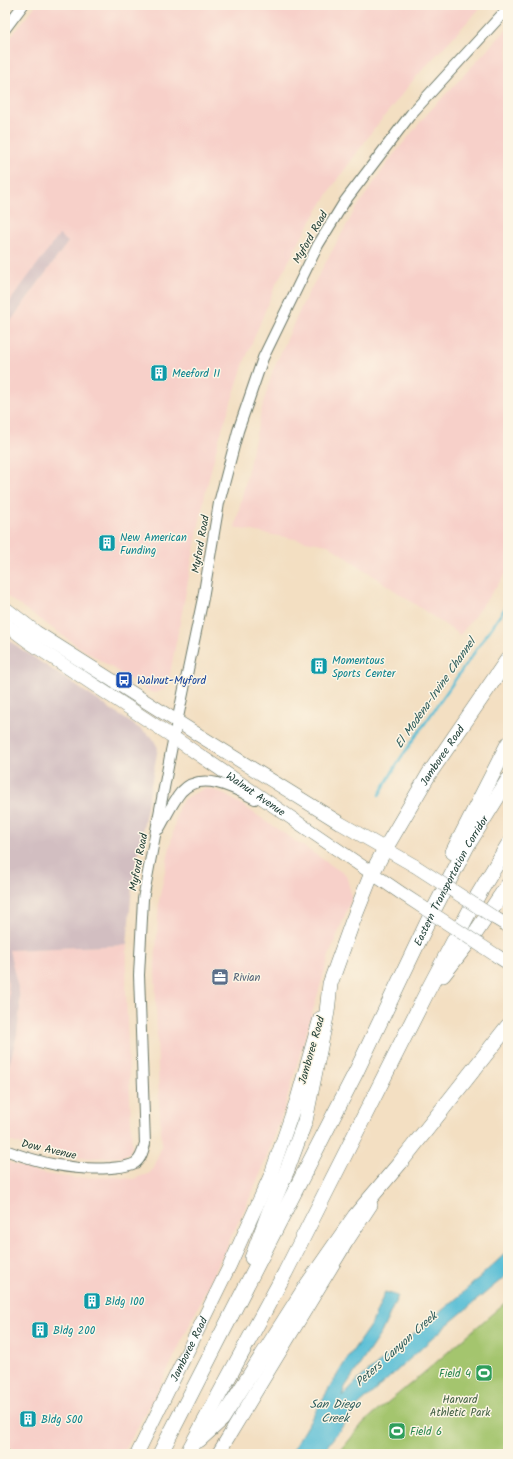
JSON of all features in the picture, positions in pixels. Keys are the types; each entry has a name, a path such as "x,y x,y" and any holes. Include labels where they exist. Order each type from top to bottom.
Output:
{"highway":[{"name":"Jamboree Road","path":"330,984 372,873 385,849 430,774 508,659"},
{"path":"397,984 441,876 508,744"},
{"name":"Eastern Transportation Corridor","path":"397,984 467,846 508,780"},
{"path":"188,1451 285,1273 427,992 478,895 508,845"},
{"path":"427,992 449,969 508,885"},
{"path":"245,1288 253,1255 271,1207 288,1170 306,1121 328,1012 330,984"},
{"name":"Jamboree Road","path":"160,1454 356,1072 397,984"},
{"path":"188,1451 222,1419 297,1300 355,1216 400,1163 508,1026"}],"main road":[{"name":"Walnut Avenue","path":"5,608 36,632 177,722 340,823 415,866 508,926"},
{"name":"Walnut Avenue","path":"5,624 28,642 173,737 401,893 508,963"},
{"name":"Jamboree Road","path":"137,1454 228,1267 271,1174 297,1099 330,984"},
{"path":"218,1454 346,1243 400,1163"}],"street":[{"path":"5,29 24,5"},
{"name":"Myford Road","path":"136,1162 142,1155 145,1144 139,975 141,918 144,893 173,737 203,598 219,503 238,432 263,358 318,245 345,201 411,114 508,8"},
{"path":"155,836 176,800 188,786 195,782 201,781 218,784 237,790 287,814"},
{"name":"Dow Avenue","path":"5,1150 42,1162 70,1168 98,1169 125,1167 136,1162"}],"shaded area":[{"path":"36,5 483,5 415,78 374,129 333,186 311,221 276,284 245,360 218,442 205,494 168,684 166,688 156,693 150,692 79,647 5,595 5,329 68,242 59,236 5,308 5,44"},
{"path":"508,28 508,571 460,635 328,545 235,528 262,408 273,370 304,301 355,210 391,158 427,114"},
{"path":"59,235 68,242 5,329 5,308"},
{"path":"5,638 152,737 158,748 132,886 127,945 9,950 19,992 20,1008 17,1035 5,1075 5,1041 9,1007 9,991 5,970"},
{"path":"205,788 220,792 242,805 346,875 352,897 329,956 284,1109 262,1170 167,1372 123,1454 18,1454 5,1442 5,1161 36,1172 76,1178 117,1177 133,1179 150,1173 155,1164 162,1145 159,1106 155,967 159,900 178,808 184,799"},
{"path":"127,945 126,993 132,1146 130,1152 122,1157 83,1158 42,1151 5,1140 5,1075 17,1035 20,1008 19,992 9,950"},
{"path":"5,970 9,992 9,1007 5,1041"}],"green space":[{"name":"Harvard Athletic Park","path":"508,1300 508,1454 338,1454 364,1422"}],"water":[{"name":"San Diego Creek","path":"508,1251 508,1274 447,1325 359,1405 321,1454 290,1454 345,1362 372,1323 385,1292 398,1296 381,1333 345,1387 342,1396 357,1381 457,1298"}],"waterway":[{"name":"El Modena-Irvine Channel","path":"379,795 400,759 508,604"}],"railway":[{"path":"5,1449 11,1454"}],"place":[{"name":"Meeford II","path":"159,373"},
{"name":"New American Funding","path":"107,543"},
{"name":"Momentous Sports Center","path":"319,666"},
{"name":"Walnut-Myford","path":"124,680"},
{"name":"Rivian","path":"220,977"},
{"name":"Bldg 100","path":"92,1301"},
{"name":"Bldg 200","path":"40,1330"},
{"name":"Field 4","path":"484,1373"},
{"name":"Bldg 500","path":"28,1419"},
{"name":"Field 6","path":"397,1431"}],"water label":[{"name":"Peters Canyon Creek","path":"396,1349"}]}
